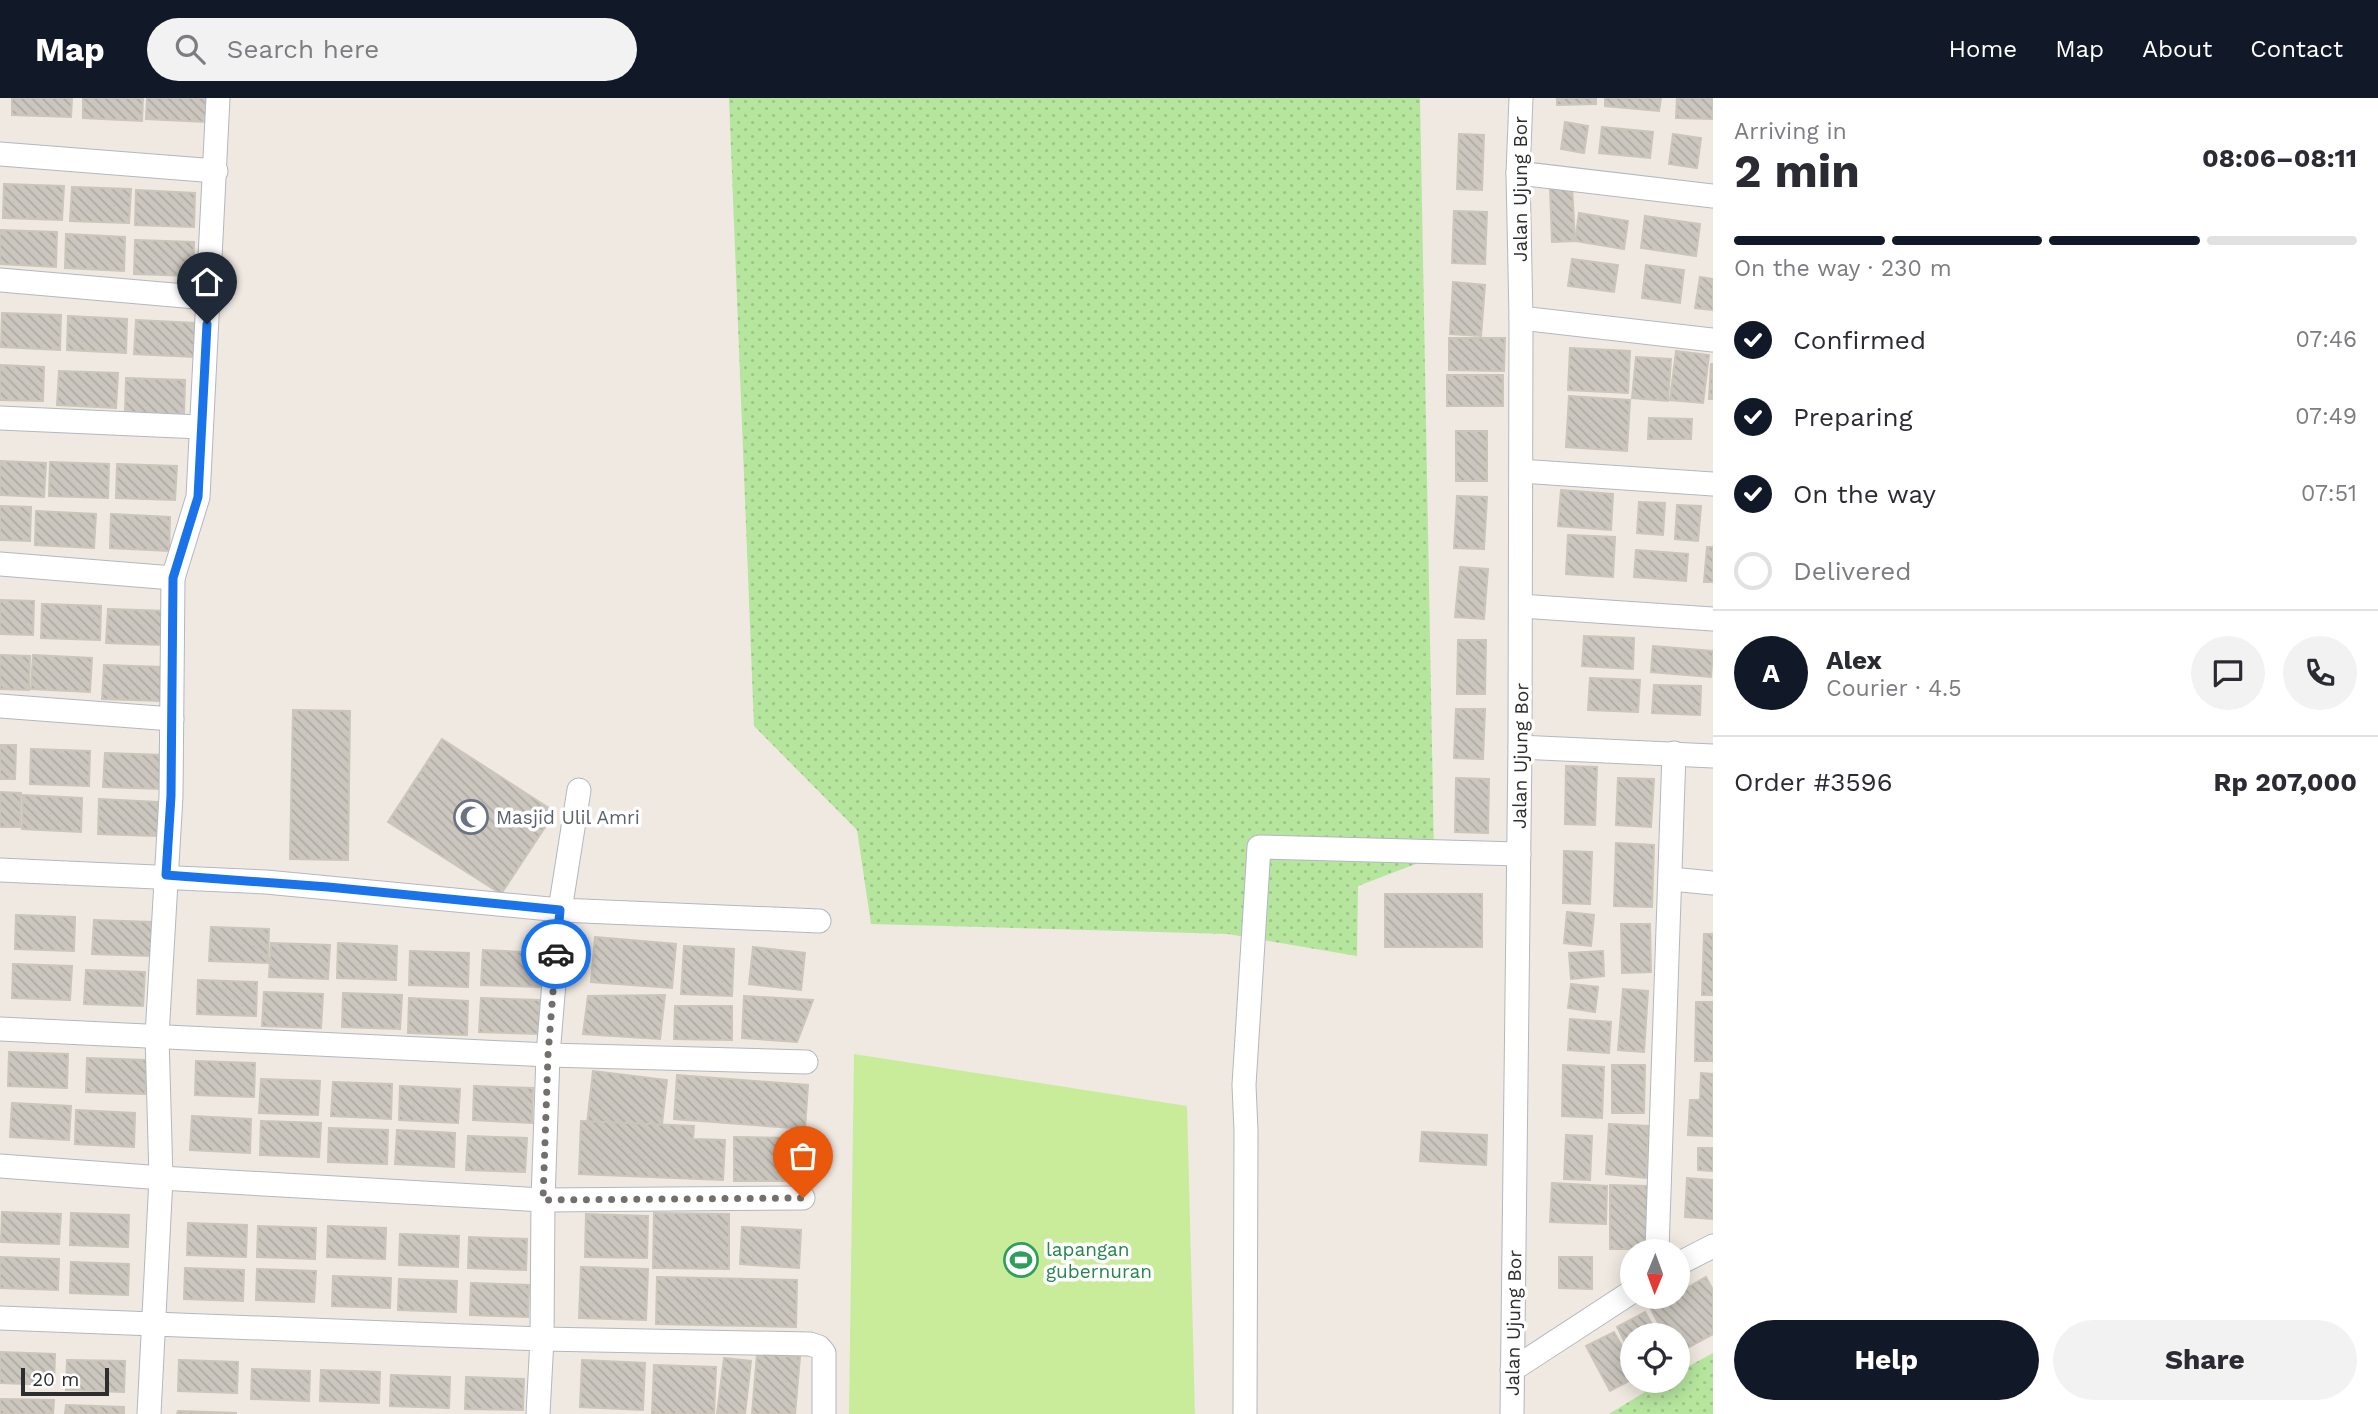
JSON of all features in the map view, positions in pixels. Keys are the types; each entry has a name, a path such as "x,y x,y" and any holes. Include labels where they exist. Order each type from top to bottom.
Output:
{"street":[{"path":"149,1414 154,1326 157,1036 172,719 173,578 198,497 218,98"},
{"name":"Jalan Ujung Bor","path":"1512,1414 1521,606 1518,173 1521,98"},
{"path":"0,154 216,171"},
{"path":"1518,173 1713,196"},
{"path":"0,281 208,299"},
{"path":"1521,317 1713,340"},
{"path":"0,418 200,427"},
{"path":"1521,471 1713,484"},
{"path":"0,564 173,578"},
{"path":"1521,606 1713,619"},
{"path":"0,706 172,719"},
{"path":"1520,747 1713,756"},
{"path":"1657,1239 1674,753"},
{"path":"538,1414 548,1055 560,910 579,790"},
{"path":"1245,1414 1243,1299 1247,1131 1244,1085 1259,848 1519,854"},
{"path":"0,870 166,875 328,887 560,910 819,921"},
{"path":"1671,878 1713,883"},
{"path":"0,1029 548,1055 806,1062"},
{"path":"0,1166 155,1178 543,1200 803,1198"},
{"path":"1690,1258 1713,1246"},
{"path":"1512,1370 1620,1300"},
{"path":"0,1318 542,1339 810,1344 819,1347 824,1353 824,1414"}],"green space":[{"path":"729,98 1420,98 1434,857 1358,886 1357,956 1228,934 871,924 857,830 754,726"},
{"name":"lapangan gubernuran","path":"854,1054 1187,1106 1195,1414 849,1414"},
{"path":"1713,1353 1713,1414 1609,1414 1643,1393 1690,1393 1690,1365"}],"building":[{"path":"12,98 72,98 71,117 12,115"},
{"path":"83,98 143,98 142,121 83,118"},
{"path":"147,98 206,98 206,122 146,119"},
{"path":"1557,98 1596,98 1596,104 1557,105"},
{"path":"1605,98 1661,98 1659,111 1605,106"},
{"path":"1677,98 1713,98 1713,119 1676,118"},
{"path":"1565,122 1588,126 1584,153 1561,149"},
{"path":"1602,127 1653,132 1650,158 1599,153"},
{"path":"1459,134 1484,135 1482,190 1457,189"},
{"path":"1673,134 1701,138 1697,168 1669,164"},
{"path":"4,184 64,186 62,220 3,218"},
{"path":"1572,186 1575,241 1552,242 1550,187"},
{"path":"72,187 131,189 129,223 70,221"},
{"path":"136,190 195,193 194,227 135,225"},
{"path":"1454,211 1487,212 1485,264 1452,263"},
{"path":"1579,213 1628,221 1624,249 1575,241"},
{"path":"1645,216 1700,224 1696,256 1641,248"},
{"path":"0,230 57,232 56,267 0,264"},
{"path":"66,234 125,237 124,271 65,268"},
{"path":"135,240 194,242 193,276 134,274"},
{"path":"1572,259 1618,265 1614,292 1568,286"},
{"path":"1646,265 1684,270 1680,303 1642,298"},
{"path":"1700,277 1713,279 1713,310 1695,308"},
{"path":"1453,282 1485,285 1481,336 1450,334"},
{"path":"2,313 61,315 60,350 1,347"},
{"path":"68,316 127,319 126,353 67,350"},
{"path":"136,320 195,323 194,357 134,354"},
{"path":"1449,338 1505,338 1504,371 1449,370"},
{"path":"1570,348 1630,351 1628,393 1568,390"},
{"path":"1676,351 1709,355 1703,403 1670,400"},
{"path":"1636,357 1671,359 1668,401 1632,398"},
{"path":"1711,364 1713,399 1709,399"},
{"path":"0,365 44,367 43,401 0,400"},
{"path":"59,371 118,373 116,408 57,405"},
{"path":"1447,375 1503,375 1503,406 1447,406"},
{"path":"126,378 185,380 184,414 125,412"},
{"path":"1569,396 1630,400 1627,451 1566,447"},
{"path":"1649,418 1692,419 1691,439 1648,439"},
{"path":"1456,431 1487,431 1487,481 1456,481"},
{"path":"0,461 46,463 44,497 0,495"},
{"path":"50,462 109,464 108,498 49,496"},
{"path":"117,464 177,466 175,500 116,498"},
{"path":"1561,490 1613,494 1611,530 1558,526"},
{"path":"1457,496 1487,497 1484,549 1454,548"},
{"path":"1639,502 1665,503 1663,535 1637,533"},
{"path":"1677,505 1701,506 1698,541 1675,539"},
{"path":"0,506 31,507 30,541 0,540"},
{"path":"36,511 96,514 94,548 35,545"},
{"path":"111,514 170,517 169,551 110,548"},
{"path":"1568,535 1615,537 1613,577 1566,574"},
{"path":"1707,547 1713,547 1713,582 1704,582"},
{"path":"1636,550 1688,554 1686,581 1634,577"},
{"path":"1460,567 1488,569 1484,619 1455,617"},
{"path":"0,600 34,601 33,635 0,634"},
{"path":"42,604 101,606 100,640 41,638"},
{"path":"108,609 167,611 166,645 106,643"},
{"path":"1584,636 1634,638 1633,669 1582,666"},
{"path":"1458,640 1486,640 1485,694 1457,694"},
{"path":"1653,646 1713,651 1711,677 1651,672"},
{"path":"0,655 30,656 29,690 0,689"},
{"path":"33,655 92,658 90,692 31,689"},
{"path":"104,665 163,667 161,701 102,699"},
{"path":"1590,678 1640,680 1638,712 1588,710"},
{"path":"1654,685 1701,686 1700,715 1652,713"},
{"path":"1456,709 1485,709 1483,759 1454,758"},
{"path":"293,710 350,711 348,860 290,859"},
{"name":"Masjid Ulil Amri","path":"442,739 555,812 501,894 388,822"},
{"path":"0,745 16,745 15,779 0,779"},
{"path":"31,749 90,751 89,786 30,784"},
{"path":"105,753 164,755 162,789 103,787"},
{"path":"1566,766 1597,767 1595,825 1565,824"},
{"path":"1456,778 1489,779 1488,833 1455,832"},
{"path":"1618,778 1654,779 1651,827 1616,825"},
{"path":"0,792 21,793 20,827 0,827"},
{"path":"23,795 82,798 81,832 22,829"},
{"path":"99,799 158,802 157,836 98,834"},
{"path":"1616,843 1654,845 1652,907 1614,906"},
{"path":"1564,851 1592,852 1590,904 1563,903"},
{"path":"1385,894 1482,894 1482,947 1385,947"},
{"path":"1567,912 1594,915 1591,946 1564,943"},
{"path":"16,915 75,917 74,951 15,949"},
{"path":"94,920 153,922 151,956 92,954"},
{"path":"1621,924 1650,924 1651,972 1622,973"},
{"path":"211,927 269,929 268,963 209,961"},
{"path":"1704,934 1713,934 1713,995 1702,995"},
{"path":"595,937 676,944 672,988 591,982"},
{"path":"271,943 330,945 328,979 269,977"},
{"path":"338,943 397,946 396,980 337,978"},
{"path":"684,946 734,949 732,996 681,994"},
{"path":"753,947 805,953 801,990 749,984"},
{"path":"483,950 542,953 541,987 481,985"},
{"path":"410,951 469,953 468,987 409,985"},
{"path":"1603,951 1604,976 1571,979 1569,953"},
{"path":"13,964 72,966 70,1000 12,998"},
{"path":"86,970 145,972 143,1006 84,1004"},
{"path":"198,980 257,982 256,1016 197,1014"},
{"path":"1571,984 1598,987 1595,1012 1568,1008"},
{"path":"1623,989 1648,991 1644,1052 1618,1050"},
{"path":"264,992 323,994 321,1028 262,1026"},
{"path":"343,993 402,995 400,1029 342,1027"},
{"path":"665,995 660,1039 583,1034 588,996"},
{"path":"744,996 813,1000 797,1042 742,1038"},
{"path":"409,998 468,1001 467,1035 408,1033"},
{"path":"481,998 540,1000 538,1034 479,1032"},
{"path":"1696,1002 1713,1002 1713,1061 1695,1061"},
{"path":"675,1006 732,1006 732,1040 674,1039"},
{"path":"1570,1019 1611,1022 1609,1053 1568,1050"},
{"path":"9,1052 68,1054 67,1088 8,1086"},
{"path":"87,1058 147,1060 145,1094 86,1092"},
{"path":"196,1061 255,1063 254,1097 195,1095"},
{"path":"1563,1065 1604,1067 1602,1118 1562,1116"},
{"path":"1612,1065 1645,1065 1644,1113 1612,1113"},
{"path":"593,1071 667,1080 661,1133 587,1124"},
{"path":"1701,1073 1713,1074 1713,1136 1688,1135 1690,1100 1700,1100"},
{"path":"677,1075 808,1085 805,1129 674,1119"},
{"path":"261,1079 320,1081 318,1115 259,1113"},
{"path":"333,1082 392,1084 391,1119 331,1116"},
{"path":"400,1086 460,1089 458,1123 399,1120"},
{"path":"474,1086 533,1088 532,1123 473,1120"},
{"path":"12,1103 71,1106 69,1140 10,1137"},
{"path":"76,1110 135,1113 134,1147 75,1144"},
{"path":"192,1116 251,1119 250,1153 190,1150"},
{"path":"261,1121 321,1123 319,1157 260,1155"},
{"path":"581,1121 694,1126 693,1139 725,1140 723,1180 579,1174"},
{"path":"1609,1124 1649,1126 1646,1178 1606,1174"},
{"path":"329,1128 388,1130 387,1164 328,1162"},
{"path":"397,1130 455,1133 454,1167 395,1164"},
{"path":"1422,1132 1487,1135 1486,1165 1420,1161"},
{"path":"1566,1135 1592,1136 1590,1180 1564,1179"},
{"path":"468,1136 527,1138 525,1172 466,1170"},
{"path":"734,1137 797,1138 796,1181 734,1181"},
{"path":"1698,1148 1713,1148 1713,1171 1698,1170"},
{"path":"1687,1178 1713,1180 1713,1219 1685,1217"},
{"path":"1552,1183 1607,1186 1606,1224 1550,1222"},
{"path":"1610,1185 1649,1186 1648,1239 1620,1239 1620,1249 1610,1249"},
{"path":"2,1212 61,1214 59,1244 1,1242"},
{"path":"71,1213 129,1215 128,1247 70,1245"},
{"path":"654,1213 729,1214 729,1269 653,1268"},
{"path":"586,1214 648,1216 647,1258 585,1257"},
{"path":"188,1223 247,1225 246,1257 187,1255"},
{"path":"258,1226 316,1228 315,1259 257,1257"},
{"path":"328,1226 386,1228 385,1259 327,1257"},
{"path":"742,1227 801,1230 799,1268 740,1264"},
{"path":"400,1234 459,1236 458,1267 399,1265"},
{"path":"469,1237 527,1239 526,1270 468,1268"},
{"path":"0,1257 59,1259 58,1290 0,1288"},
{"path":"1559,1257 1592,1257 1592,1289 1559,1288"},
{"path":"71,1262 129,1264 128,1295 70,1293"},
{"path":"581,1267 648,1269 646,1320 579,1318"},
{"path":"185,1268 244,1270 243,1301 184,1299"},
{"path":"257,1269 316,1271 314,1302 256,1300"},
{"path":"333,1276 391,1278 390,1308 332,1306"},
{"path":"657,1277 797,1280 796,1327 656,1324"},
{"path":"1706,1277 1713,1290 1713,1334 1690,1346 1690,1323 1658,1323 1651,1309 1690,1309 1690,1286"},
{"path":"399,1279 457,1281 456,1312 398,1310"},
{"path":"471,1283 529,1285 528,1317 470,1315"},
{"path":"1645,1312 1651,1323 1624,1323"},
{"path":"1614,1332 1620,1343 1620,1386 1610,1391 1586,1346"},
{"path":"0,1352 55,1354 54,1385 0,1383"},
{"path":"757,1354 800,1357 795,1414 752,1414"},
{"path":"724,1358 751,1361 745,1414 717,1414"},
{"path":"67,1360 125,1361 124,1392 66,1390"},
{"path":"179,1360 238,1362 237,1393 178,1391"},
{"path":"582,1360 645,1363 643,1410 580,1407"},
{"path":"654,1365 716,1367 714,1414 652,1414"},
{"path":"252,1369 310,1371 309,1401 251,1399"},
{"path":"321,1370 380,1372 379,1403 320,1401"},
{"path":"391,1375 450,1377 449,1408 390,1406"},
{"path":"466,1377 524,1379 523,1410 465,1409"},
{"path":"0,1399 54,1400 53,1414 0,1414"},
{"path":"66,1405 124,1407 124,1414 65,1414"},
{"path":"178,1411 236,1413 236,1414 177,1414"}],"way so far":[{"path":"556,954 548,1055 543,1200 803,1198"}],"place":[{"name":"Masjid Ulil Amri","path":"471,817"},
{"name":"lapangan gubernuran","path":"1021,1260"}],"route":[{"path":"207,324 198,497 173,578 171,796 166,875 328,887 560,910 556,954"}]}
